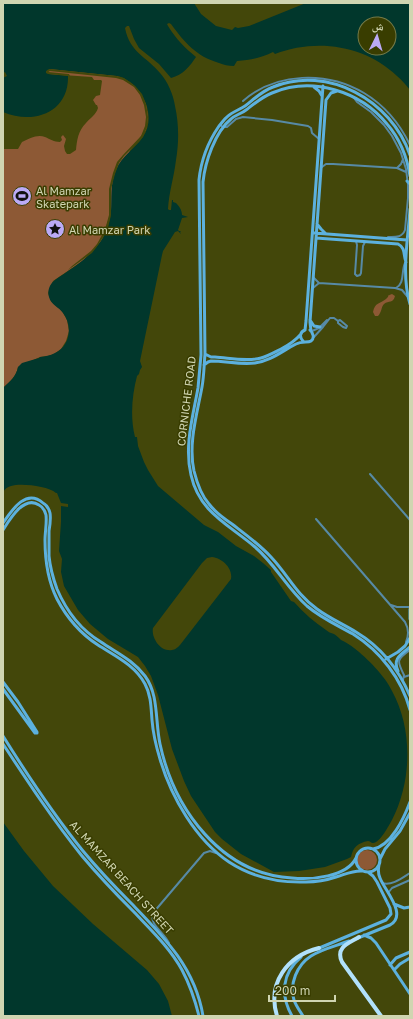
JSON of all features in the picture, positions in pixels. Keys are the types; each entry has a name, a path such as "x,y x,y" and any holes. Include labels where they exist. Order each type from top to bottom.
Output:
{"highway":[{"path":"361,936 343,947 340,952 340,957 342,962 381,1016"},
{"path":"277,1016 274,1006 275,992 277,982 282,972 297,957 307,951 319,948"}],"street":[{"path":"243,107 243,101 263,88 276,82 307,78 327,79 343,83 363,92 380,105 393,118 410,145"},
{"path":"222,126 228,116 243,107 262,92 269,89 300,81 325,82 355,92 370,100 383,111 396,127 410,154"},
{"path":"315,233 319,140 322,98 325,82"},
{"path":"312,86 319,91 322,98"},
{"path":"222,126 260,99 272,93 290,88 312,86 339,91 354,97 367,105 391,128 403,151 410,176"},
{"path":"205,354 215,357 247,359 260,358 288,345 305,330 314,237 318,224 326,100 331,93 339,91"},
{"path":"354,97 357,102 374,115 395,140 403,158 409,183 405,229 403,234 398,237 383,238"},
{"path":"380,105 383,111"},
{"path":"222,126 229,127 237,118 244,117 308,126 312,134 319,140"},
{"name":"CORNICHE ROAD","path":"222,126 210,152 205,167 203,182 205,354 188,452 193,482 206,508 271,556 296,590 308,602 377,647 402,678 410,696"},
{"name":"CORNICHE ROAD","path":"191,439 201,355 198,190 204,154 211,140 222,126"},
{"path":"396,127 401,129"},
{"path":"315,135 320,132"},
{"path":"397,168 401,164 403,158"},
{"path":"322,159 326,162 334,164"},
{"path":"321,167 326,164 334,164 397,168 406,172"},
{"path":"410,209 405,277 410,304"},
{"path":"406,212 409,217"},
{"path":"318,224 326,234"},
{"path":"398,240 404,237 408,231"},
{"path":"315,233 408,240"},
{"path":"314,237 394,243 400,245 404,249 404,257 406,262 402,270 401,284 395,288"},
{"path":"314,237 316,245 310,320 311,331 314,337"},
{"path":"316,245 324,238"},
{"path":"355,240 357,244 355,274 357,276 360,274 363,246 367,241"},
{"path":"356,258 359,260 362,259"},
{"path":"313,276 319,283"},
{"path":"312,289 319,283 395,288 402,290 408,296"},
{"path":"305,330 308,329 311,331 320,327 329,317 333,316 339,321"},
{"path":"204,365 213,361 247,363 259,362 273,357 303,341 312,341 329,318 336,318"},
{"path":"310,320 313,325 320,327"},
{"path":"301,334 303,341"},
{"path":"370,474 410,520"},
{"path":"3,523 16,506 24,500 33,498 47,506 50,515 48,562 59,592 70,613 86,631 100,642 127,658 145,676 153,692 160,745 172,782 179,797 205,834 217,847 232,858 252,869 275,876 310,878 334,874 352,864 362,849 373,849 383,845 393,834 403,818 410,802"},
{"path":"3,530 23,505 32,502 40,505 44,509 46,516 45,543 49,578 55,594 64,610 79,629 98,645 124,661 145,682 150,697 158,753 169,785 194,827 209,845 229,862"},
{"path":"316,519 405,622 408,635 405,646"},
{"name":"CORNICHE ROAD","path":"245,537 269,560 294,593 307,606 327,620 363,641 373,649 386,663 396,679 406,696 410,710"},
{"path":"55,594 59,592"},
{"path":"387,602 396,607 410,608 410,619"},
{"path":"386,663 387,658 405,646 410,638"},
{"path":"402,678 396,665 398,658 410,648"},
{"path":"402,678 399,662 401,657 410,648"},
{"path":"394,654 392,656 393,658 398,658"},
{"path":"396,679 410,675"},
{"path":"3,682 18,702 37,732 36,733 3,689"},
{"path":"15,705 17,705 18,702"},
{"name":"AL MAMZAR BEACH STREET","path":"3,736 37,789 74,839 117,888 158,930 181,960 191,977 200,1001 203,1016"},
{"name":"AL MAMZAR BEACH STREET","path":"3,744 33,791 67,837 90,865 172,954 189,983 199,1016"},
{"path":"169,944 153,921 152,917 154,911 205,852 213,851 223,859 244,870 262,877 280,881 318,881 352,871 368,872 375,870 385,849 400,831 410,813"},
{"path":"373,849 377,852 380,859"},
{"path":"356,858 356,863 363,871"},
{"path":"303,1016 293,995 294,979 299,967 308,958 316,953 396,921 396,909 382,883 378,865"},
{"path":"292,1016 285,999 284,988 287,976 292,966 299,958 309,952 386,920 390,916 391,910 377,882 368,872"},
{"path":"382,883 391,884 410,873"},
{"path":"388,894 389,890 392,888 410,880"},
{"path":"394,904 404,908 410,907"},
{"path":"391,910 396,909"},
{"path":"361,936 370,937 374,941 410,994"},
{"path":"390,965 396,958 410,952"},
{"path":"394,970 410,958"}],"shaded area":[{"name":"Al Mamzar Park","path":"50,69 117,76 135,86 146,104 148,117 146,130 130,150 102,240 84,260 53,281 48,293 51,301 62,311 67,320 69,331 66,341 61,349 54,354 40,357 18,367 14,376 3,388 3,149 18,149 22,142 39,136 60,142 63,135 66,139 64,146 65,151 67,154 70,154 76,150 77,139 81,129 97,110 97,105 93,100 96,96 100,95 101,80 94,80 92,77 47,74"},
{"path":"392,294 395,296 393,300 384,304 378,316 375,316 373,312 375,306"},
{"path":"367,850 374,853 377,860 374,867 367,870 360,867 357,860 360,853"}],"water":[{"path":"3,3 194,3 201,14 216,26 232,30 235,27 238,28 249,26 306,3 410,3 410,90 401,79 384,65 368,56 397,56 397,16 357,16 357,52 339,47 307,46 275,54 273,52 264,56 237,61 234,66 224,65 197,53 186,43 169,23 167,24 174,35 184,47 196,57 189,67 175,77 171,78 159,64 139,48 129,26 125,28 127,36 135,49 155,67 168,84 174,102 178,126 178,140 168,209 171,210 173,200 173,202 180,208 182,215 188,217 182,218 178,230 181,231 181,234 178,231 175,232 162,255 140,361 142,367 137,376 134,391 132,414 135,437 137,437 138,446 144,462 158,486 204,525 218,532 236,546 263,563 271,570 291,601 294,602 317,624 334,634 364,657 380,673 389,685 399,706 407,738 406,772 403,789 399,805 387,829 381,837 376,842 372,843 368,841 359,844 353,851 351,857 347,859 325,867 299,871 274,872 241,854 215,832 191,796 184,781 172,749 158,695 151,676 145,666 138,657 108,639 90,624 78,610 64,586 61,572 62,559 59,551 61,506 68,507 68,504 61,503 57,493 41,487 15,485 8,487 3,492 3,388 16,374 18,367 22,363 53,354 60,350 67,341 69,330 66,318 50,300 48,294 49,287 55,280 92,252 105,235 111,212 114,175 125,156 143,137 149,119 145,100 140,92 126,79 117,76 50,69 47,70 48,74 68,76 67,89 56,107 47,113 37,116 14,116 3,112 3,78 7,76 5,72 3,73","holes":["207,558 216,558 229,567 231,579 180,645 173,650 164,649 157,643 153,636 153,628 202,563"]},
{"path":"3,822 24,851 53,886 93,924 147,970 159,984 168,1001 172,1016 3,1016"}],"pier":[{"path":"50,69 124,78 135,86 142,94 146,104 148,117 147,127 143,137 119,163 111,189 111,215 104,236 92,253 68,270 91,251 102,235 109,215 109,189 117,162 141,136 145,126 146,117 144,105 140,95 134,87 123,80 50,71 48,72 69,74 70,76 46,73 46,71"}],"place":[{"name":"Al Mamzar Skatepark","path":"22,196"},
{"name":"Al Mamzar Park","path":"55,229"}]}
